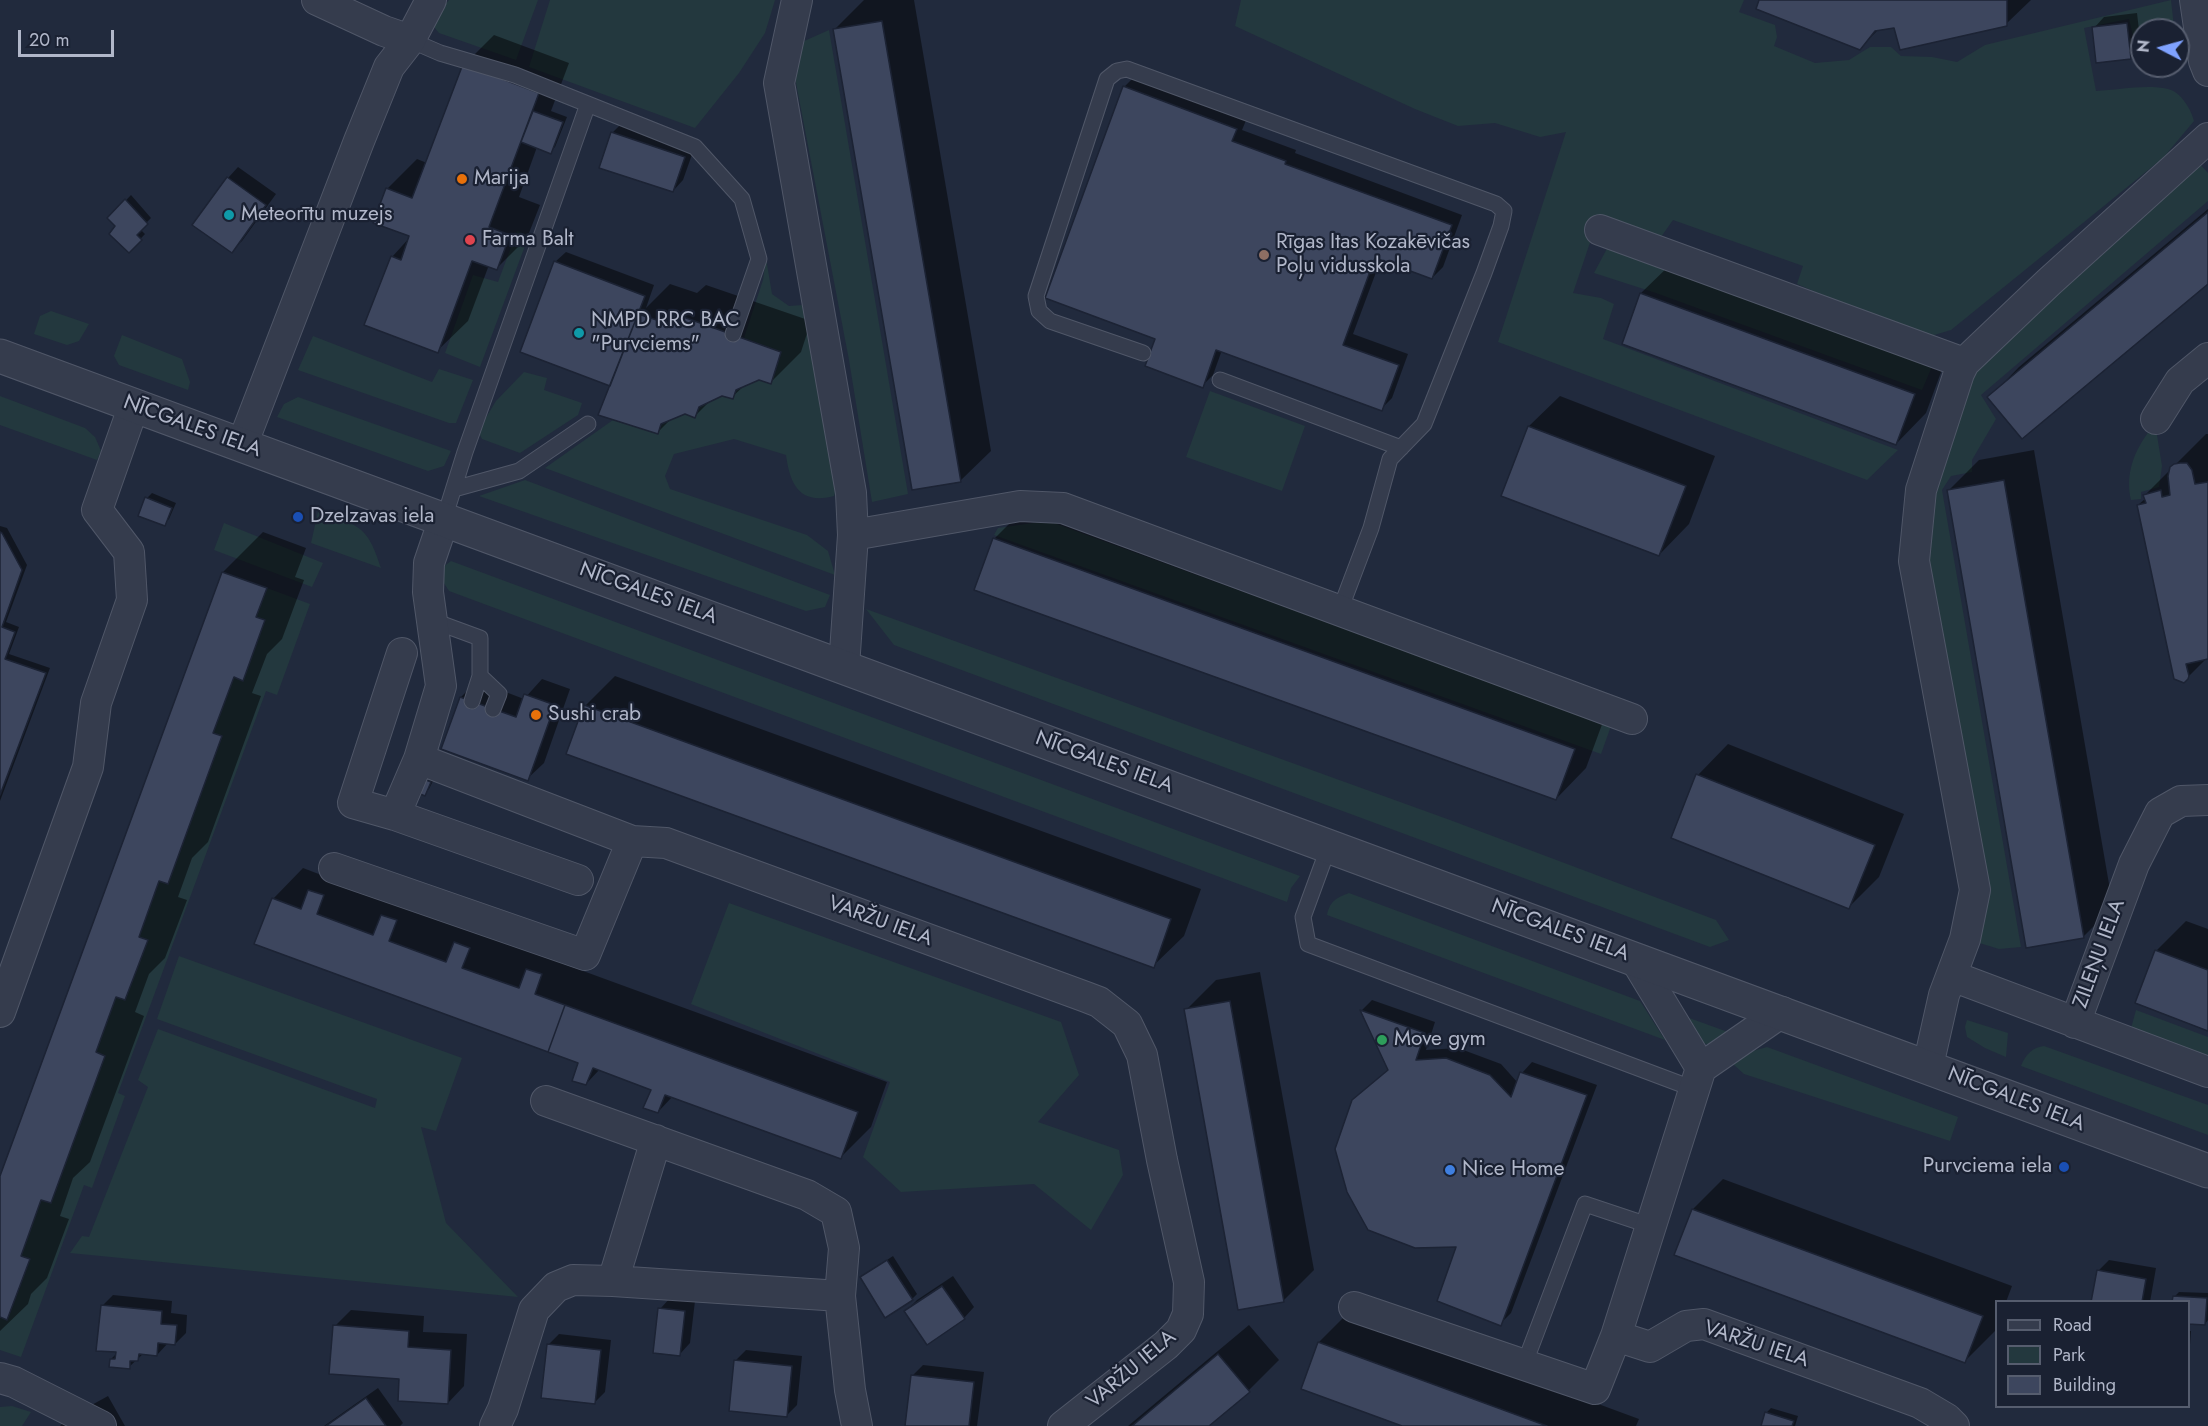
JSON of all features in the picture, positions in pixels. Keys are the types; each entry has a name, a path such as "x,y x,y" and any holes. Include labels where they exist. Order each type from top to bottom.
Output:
{"street":[{"path":"317,0 384,31 410,40"},
{"path":"242,446 389,67 410,40 431,0"},
{"path":"798,0 779,83 849,483 853,535 844,667"},
{"path":"2195,0 2204,61 2208,71"},
{"path":"1928,1066 1944,995 1965,939 1976,890 1914,561 1921,490 1964,363 2049,282 2208,138"},
{"path":"1600,230 1964,363"},
{"name":"NĪCGALES IELA","path":"0,356 2208,1171"},
{"path":"2156,419 2180,381 2208,358"},
{"path":"0,1012 88,767 96,703 132,600 129,552 97,510 134,405"},
{"path":"853,535 1020,506 1064,508 1632,718"},
{"path":"395,815 419,759 441,686 428,592 429,563 444,519"},
{"path":"402,653 353,802 578,880"},
{"name":"VARŽU IELA","path":"419,759 460,766 632,841 666,843 1076,993 1099,1002 1127,1024 1142,1055 1189,1282 1188,1314 1181,1330 1166,1345 1063,1426"},
{"name":"ZILEŅU IELA","path":"1952,976 2075,1023 2134,864 2160,813 2181,801 2208,800"},
{"path":"334,868 585,955 632,841"},
{"path":"1635,959 1698,1078"},
{"path":"1354,1307 1595,1389 1616,1336 1698,1078 1782,1012"},
{"path":"2075,1023 2208,1072"},
{"path":"546,1101 807,1195 836,1212 844,1248 840,1296 850,1390 857,1426"},
{"path":"613,1281 656,1140"},
{"path":"495,1426 503,1409 534,1310 556,1287 573,1280 840,1296"},
{"name":"VARŽU IELA","path":"1616,1336 1650,1347 1686,1326 1704,1324 1920,1403 1947,1419 1954,1426"},
{"path":"0,1378 101,1426"}],"lane":[{"path":"410,40 440,53 515,75 695,147 742,199 759,259 733,334"},
{"path":"1143,352 1050,321 1039,311 1036,296 1107,79 1117,71 1127,69 1496,204 1503,211 1502,226 1488,264 1424,424 1390,459 1371,528 1340,610"},
{"path":"444,519 588,104"},
{"path":"1220,380 1401,448"},
{"path":"454,489 519,471 588,424"},
{"path":"432,620 480,638 480,676 472,701"},
{"path":"480,676 500,694 493,709"},
{"path":"1329,846 1303,917 1308,944 1698,1078"},
{"path":"1524,1365 1585,1204 1652,1226"}],"green space":[{"path":"449,0 538,0 516,60 439,33 434,27 441,9"},
{"path":"550,0 775,0 765,33 739,73 695,128 529,67"},
{"path":"1241,0 1744,0 1739,12 1775,25 1777,37 1774,46 1815,63 1849,60 1870,47 1891,47 1901,56 1932,57 1957,62 1985,45 2171,0 2173,18 2130,18 2130,23 2129,19 2084,28 2096,91 2141,87 2168,89 2185,102 2194,121 2163,158 1951,330 1924,338 1797,284 1803,266 1673,220 1661,237 1599,216 1573,293 1601,298 1614,304 1603,339 1898,450 1867,480 1498,342 1566,132 1540,137 1495,123 1458,126 1415,109 1235,26"},
{"path":"829,30 908,494 872,502 849,360 792,62 793,46"},
{"path":"2198,162 2208,173 2208,201 1981,395 1996,419 1972,460 1972,472 1951,476 1942,490 2021,947 1999,949 1973,941 1924,551 1938,448 1960,382"},
{"path":"517,231 529,235 480,367 445,353 473,275 498,282"},
{"path":"1611,241 1936,357 1922,390 1656,293 1594,273"},
{"path":"766,258 772,294 789,306 803,305 838,484 834,496 813,498 805,495 794,484 786,455 734,439 674,454 665,476 670,489 807,535 828,551 835,575 545,468 613,420 658,434 661,424 685,414 695,418 699,407 722,396 732,399 736,390 759,380 771,384 781,352 744,338 763,280"},
{"path":"51,311 89,324 79,341 67,345 34,334 40,316"},
{"path":"122,335 182,359 190,382 188,390 119,365 114,356"},
{"path":"313,336 432,382 439,369 473,380 456,423 449,423 298,370"},
{"path":"524,372 547,378 544,390 582,403 578,415 520,453 482,439 478,431 496,401"},
{"path":"1210,391 1305,426 1282,491 1186,457"},
{"path":"0,396 85,428 95,437 101,451 97,460 0,425"},
{"path":"298,397 451,451 444,466 428,471 277,417 284,404"},
{"path":"2156,429 2162,466 2159,487 2141,492 2141,499 2131,500 2129,481 2132,463 2144,438 2150,430"},
{"path":"525,480 830,595 825,607 806,611 479,496"},
{"path":"318,512 343,520 360,529 371,543 381,568 311,543"},
{"path":"1048,521 1611,726 1601,754 994,535 998,528"},
{"path":"224,523 323,563 312,587 214,550"},
{"path":"451,561 1300,876 1291,888 1287,902 449,591 442,580 443,567"},
{"path":"267,588 310,604 277,695 266,691 118,1093 125,1096 92,1188 84,1185 21,1357 0,1350 0,1317 8,1319 30,1260 21,1256 41,1200 51,1203 104,1056 96,1052 116,997 147,940 139,937 159,881 168,884 222,737 213,733 234,677 243,680 265,621 256,617"},
{"path":"866,609 1450,820 1716,920 1729,940 1710,947 894,645"},
{"path":"1349,893 1640,1001 1665,1040 1327,915 1334,901"},
{"path":"729,903 1061,1022 1079,1075 1038,1122 1119,1150 1123,1175 1091,1230 1034,1184 901,1192 863,1157 890,1082 691,1004"},
{"path":"179,956 462,1058 436,1131 421,1127 446,1223 518,1297 70,1253 82,1236 89,1237 148,1087 138,1080 158,1029 375,1108 377,1099 157,1019"},
{"path":"2136,1010 2208,1037 2208,1066 2130,1032"},
{"path":"1681,1015 1728,1032 1710,1045 1696,1041"},
{"path":"1967,1020 2008,1033 2006,1057 1967,1037 1965,1027"},
{"path":"2044,1046 2208,1105 2208,1135 2021,1066 2030,1052"},
{"path":"1767,1047 1958,1117 1950,1141 1744,1074 1733,1064 1742,1054"},
{"path":"12,1406 31,1412 22,1426 0,1426 0,1407"}],"building":[{"path":"1759,0 2007,0 2007,26 1900,50 1894,28 1875,31 1860,50 1756,9"},
{"path":"882,21 961,482 912,490 833,29"},
{"path":"2127,23 2130,59 2096,63 2092,27"},
{"path":"463,64 539,93 489,227 510,235 497,270 472,261 438,353 364,325 391,256 401,260 409,236 373,223 386,188 412,198"},
{"path":"1123,86 1237,129 1232,141 1286,161 1285,164 1452,225 1432,279 1375,258 1343,345 1399,365 1382,411 1216,350 1203,388 1145,366 1155,339 1045,298"},
{"path":"533,111 563,122 551,154 521,142"},
{"path":"611,132 685,157 673,192 599,168"},
{"name":"Meteorītu muzejs","path":"227,177 266,205 232,253 192,225"},
{"path":"125,199 148,224 137,235 142,240 129,253 109,234 115,226 107,218"},
{"path":"2208,212 2208,284 2022,439 1987,397"},
{"name":"NMPD RRC BAC \"Purvciems\"","path":"554,261 645,296 610,386 520,352"},
{"path":"1640,293 1915,394 1896,445 1622,344"},
{"path":"638,314 669,324 675,314 781,352 771,384 759,380 736,390 733,399 722,396 699,407 695,418 685,414 661,424 658,434 598,415"},
{"path":"1528,426 1686,486 1659,556 1501,496"},
{"path":"2187,463 2192,470 2195,484 2208,482 2208,659 2186,664 2189,676 2184,683 2174,679 2137,505 2146,503 2143,495 2161,490 2162,497 2170,495 2168,476 2170,467"},
{"path":"2004,480 2084,938 2026,948 1947,490"},
{"path":"145,497 172,508 165,526 138,516"},
{"path":"0,532 22,570 2,627 15,632 5,659 46,673 0,795"},
{"path":"993,538 1575,749 1556,800 974,590"},
{"path":"222,572 267,588 256,617 265,620 243,681 234,677 213,733 222,736 168,884 159,881 139,937 148,940 125,1000 116,997 96,1052 105,1056 51,1203 41,1200 21,1256 30,1259 7,1320 0,1317 0,1176"},
{"path":"524,694 555,705 528,781 441,749 460,697 516,717"},
{"path":"584,705 1171,919 1154,968 566,754"},
{"path":"1696,774 1875,845 1849,909 1671,838"},
{"path":"419,777 431,782 425,796 413,791"},
{"path":"308,890 324,895 317,914 373,935 381,915 397,920 389,941 446,962 454,942 470,948 462,968 519,988 526,969 542,974 535,994 565,1005 548,1052 254,944 272,898 301,909"},
{"path":"2155,950 2208,970 2208,1031 2135,1003"},
{"path":"1230,1001 1284,1302 1238,1310 1184,1009"},
{"path":"565,1005 858,1112 841,1159 665,1095 658,1113 643,1108 651,1090 593,1068 586,1085 572,1081 578,1063 548,1052"},
{"name":"Nice Home","path":"1360,1010 1425,1033 1416,1060 1446,1058 1490,1075 1511,1097 1520,1072 1587,1095 1501,1326 1437,1301 1456,1247 1415,1248 1368,1230 1347,1192 1335,1149 1352,1100 1388,1070"},
{"path":"1692,1209 1983,1316 1965,1363 1674,1255"},
{"path":"887,1260 913,1300 885,1318 860,1277"},
{"path":"2097,1270 2146,1279 2142,1300 2091,1300"},
{"path":"942,1286 965,1319 927,1345 904,1311"},
{"path":"2173,1296 2207,1298 2205,1325 2190,1324 2190,1300 2172,1300"},
{"path":"101,1305 162,1311 161,1324 177,1325 175,1345 158,1343 157,1356 139,1354 138,1361 130,1361 130,1369 109,1367 110,1359 115,1359 116,1352 96,1351"},
{"path":"658,1308 685,1311 680,1356 653,1353"},
{"path":"333,1325 409,1331 408,1347 451,1350 448,1404 398,1401 399,1379 329,1374"},
{"path":"1318,1342 1547,1426 1402,1426 1301,1389"},
{"path":"547,1344 601,1350 595,1404 541,1398"},
{"path":"1218,1354 1250,1392 1209,1426 1132,1426"},
{"path":"734,1360 792,1366 787,1417 729,1411"},
{"path":"911,1375 974,1382 969,1426 905,1426"},
{"path":"366,1398 386,1426 326,1426"},
{"path":"1765,1412 1794,1421 1792,1426 1761,1426"}],"place":[{"name":"Marija","path":"462,179"},
{"name":"Meteorītu muzejs","path":"229,215"},
{"name":"Farma Balt","path":"470,240"},
{"name":"Rīgas Itas Kozakēvičas Poļu vidusskola","path":"1264,255"},
{"name":"NMPD RRC BAC \"Purvciems\"","path":"579,333"},
{"name":"Dzelzavas iela","path":"298,517"},
{"name":"Sushi crab","path":"536,715"},
{"name":"Move gym","path":"1382,1040"},
{"name":"Purvciema iela","path":"2064,1167"},
{"name":"Nice Home","path":"1450,1170"}]}
